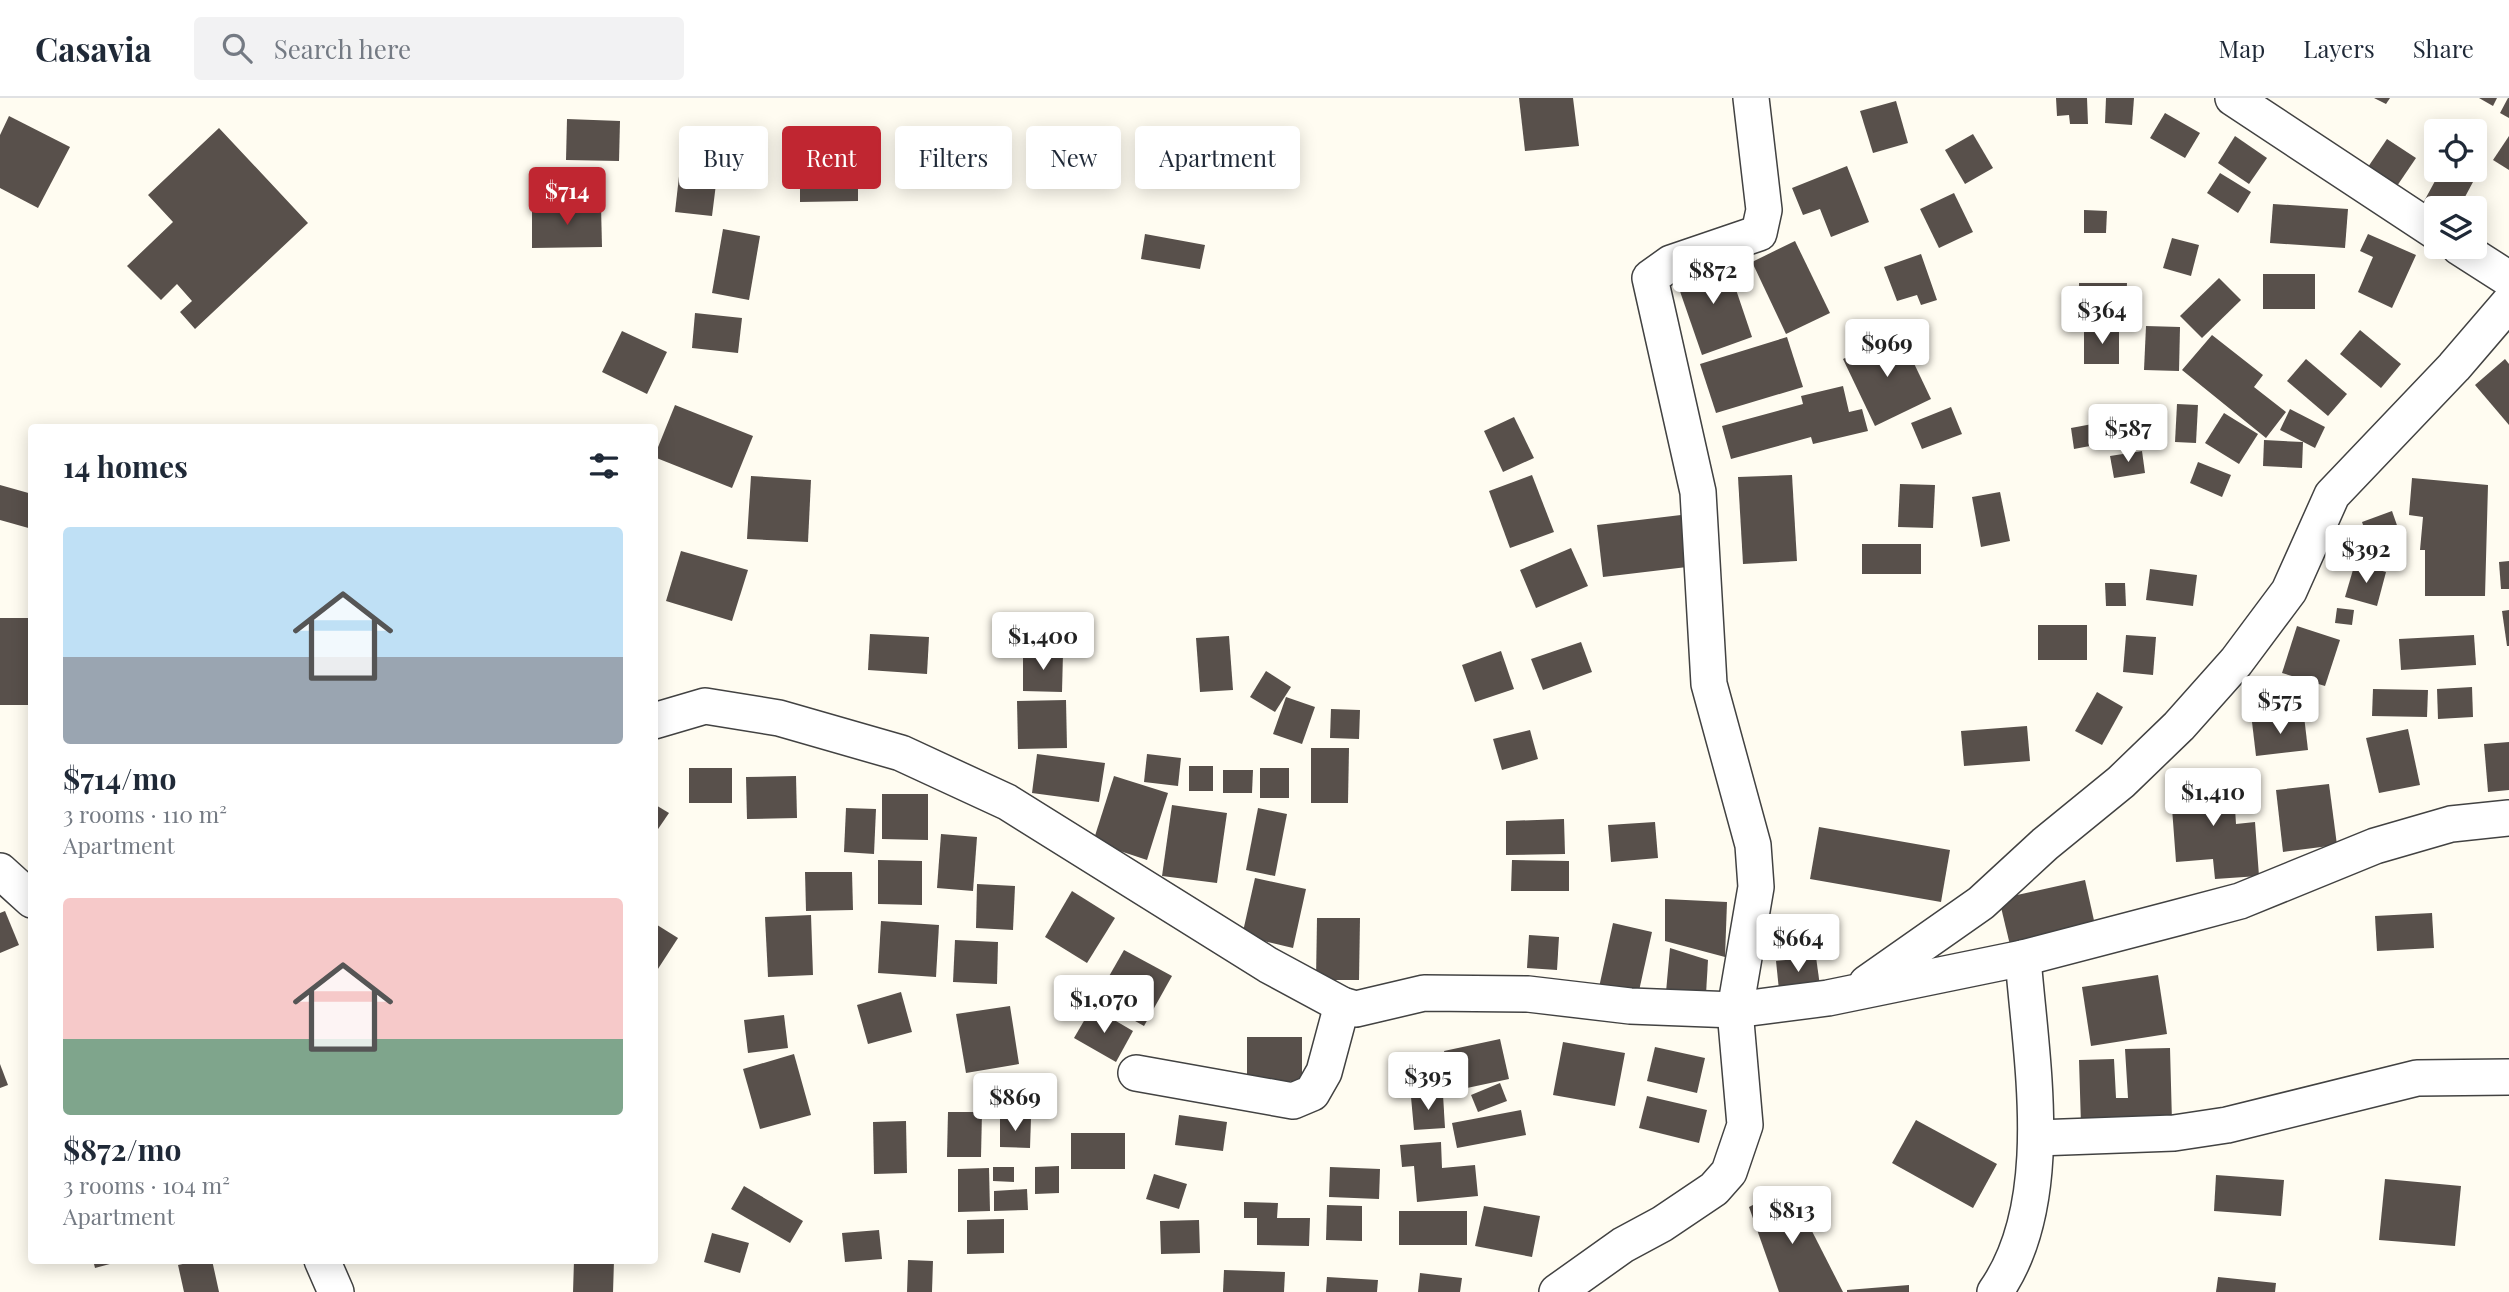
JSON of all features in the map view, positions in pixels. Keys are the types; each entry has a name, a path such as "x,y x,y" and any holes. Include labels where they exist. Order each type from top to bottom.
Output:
{"street":[{"path":"1557,1292 1623,1245 1700,1199 1729,1172 1745,1125 1735,1010 1756,887 1754,845 1709,684 1698,492 1650,278 1671,262 1759,233 1764,210 1751,98"},
{"path":"2233,98 2424,224"},
{"path":"2478,259 2509,279"},
{"path":"1828,998 1863,987 1981,902 2045,844 2121,782 2179,726 2236,662 2289,591 2332,495 2454,367 2509,303"},
{"path":"658,720 705,706 779,718 901,752 1007,802 1268,965 1342,1005 1356,1009 1424,993 1528,993 1630,1006 1735,1010 1828,998 2023,958 2240,901 2375,846 2438,828 2509,818"},
{"path":"2,868 28,896"},
{"path":"1995,1292 2004,1280 2028,1214 2037,1139 2023,958"},
{"path":"1136,1073 1293,1101 1312,1093 1324,1072 1342,1005"},
{"path":"2037,1139 2174,1133 2227,1125 2417,1078 2509,1077"},
{"path":"324,1264 336,1292"}],"building":[{"path":"1519,98 1573,98 1579,146 1525,151"},
{"path":"2056,98 2087,98 2088,124 2070,124 2069,115 2057,116"},
{"path":"2106,98 2134,98 2132,125 2105,123"},
{"path":"2374,98 2390,98 2386,104"},
{"path":"2479,98 2497,98 2493,106"},
{"path":"2509,98 2509,118 2500,113"},
{"path":"1896,101 1908,143 1873,153 1860,111"},
{"path":"2165,113 2200,133 2185,158 2150,138"},
{"path":"9,116 70,147 38,208 0,188 0,135"},
{"path":"567,119 620,121 619,161 566,160"},
{"path":"219,128 308,223 195,329 180,312 192,301 177,284 161,300 127,266 173,222 148,195"},
{"path":"1973,134 1993,168 1965,184 1945,150"},
{"path":"2235,136 2267,158 2249,184 2218,163"},
{"path":"2509,136 2509,170 2493,160"},
{"path":"2387,139 2416,158 2397,186 2368,167"},
{"path":"1847,166 1869,222 1831,237 1820,209 1803,215 1792,188"},
{"path":"2220,173 2251,192 2238,213 2207,193"},
{"path":"679,176 679,189 715,189 712,216 675,212"},
{"path":"2434,182 2473,182 2465,196 2427,196"},
{"path":"800,189 858,189 858,201 800,202"},
{"path":"1954,193 1973,232 1939,248 1920,209"},
{"path":"2273,204 2348,209 2345,248 2270,243"},
{"path":"601,206 602,247 532,248 532,207"},
{"path":"2084,210 2107,211 2106,233 2084,233"},
{"path":"723,229 760,236 749,300 712,293"},
{"path":"1145,234 1205,245 1200,269 1141,259"},
{"path":"2368,234 2416,255 2392,308 2358,292 2373,257 2360,251"},
{"path":"2172,238 2199,245 2191,276 2163,268"},
{"path":"1795,241 1830,313 1786,334 1752,262"},
{"path":"1921,254 1937,300 1921,305 1917,295 1897,301 1884,267"},
{"path":"1725,257 1752,337 1702,355 1674,274"},
{"path":"2263,274 2315,274 2315,309 2263,309"},
{"path":"2219,278 2241,300 2202,338 2180,316"},
{"path":"2079,283 2127,283 2126,310 2079,309"},
{"path":"695,313 742,318 738,353 692,348"},
{"path":"2146,326 2180,327 2179,371 2144,370"},
{"path":"2084,328 2119,328 2119,364 2084,364"},
{"path":"2360,330 2401,364 2381,388 2340,354"},
{"path":"622,331 667,352 647,394 602,372"},
{"path":"1899,332 1931,399 1875,426 1843,359"},
{"path":"2212,335 2263,375 2254,387 2286,412 2266,438 2182,370"},
{"path":"1787,337 1803,387 1716,413 1700,364"},
{"path":"2306,359 2347,394 2328,416 2287,381"},
{"path":"2505,359 2509,364 2509,425 2475,385"},
{"path":"1843,386 1849,412 1862,409 1868,431 1813,444 1811,437 1731,459 1722,426 1803,404 1801,396"},
{"path":"2177,404 2198,405 2196,443 2175,442"},
{"path":"675,405 753,436 732,488 658,459 658,447"},
{"path":"1951,407 1962,434 1922,449 1911,423"},
{"path":"2290,409 2325,427 2315,448 2280,430"},
{"path":"2224,413 2258,434 2239,464 2205,443"},
{"path":"1514,417 1534,458 1503,472 1484,431"},
{"path":"2119,419 2122,440 2074,449 2071,428"},
{"path":"2264,440 2303,442 2302,468 2263,466"},
{"path":"2142,451 2145,473 2114,478 2110,456"},
{"path":"2198,462 2231,475 2222,497 2190,483"},
{"path":"1532,475 1554,532 1510,548 1489,491"},
{"path":"1792,475 1797,561 1743,564 1738,477"},
{"path":"751,476 811,480 808,542 747,539"},
{"path":"2412,478 2488,485 2485,596 2425,596 2425,550 2420,550 2423,517 2409,515"},
{"path":"1900,484 1935,485 1933,528 1898,527"},
{"path":"0,485 28,493 28,528 0,520"},
{"path":"2000,492 2010,541 1981,547 1972,497"},
{"path":"2392,511 2406,551 2376,561 2362,522"},
{"path":"1681,515 1687,567 1603,577 1597,525"},
{"path":"1862,544 1921,544 1921,574 1862,574"},
{"path":"1571,548 1588,586 1536,608 1520,570"},
{"path":"681,551 748,570 732,621 666,601"},
{"path":"2509,561 2509,589 2501,589 2499,562"},
{"path":"2355,563 2386,572 2377,606 2345,597"},
{"path":"2150,569 2197,575 2193,606 2146,600"},
{"path":"2105,583 2125,583 2126,606 2106,606"},
{"path":"2337,608 2354,610 2352,625 2335,623"},
{"path":"2509,610 2509,646 2507,646 2502,611"},
{"path":"0,618 28,618 28,705 0,705"},
{"path":"2038,625 2087,625 2087,660 2038,660"},
{"path":"2297,626 2340,640 2325,686 2282,673"},
{"path":"870,634 929,637 927,674 868,670"},
{"path":"2126,635 2156,637 2153,675 2123,672"},
{"path":"2474,635 2476,665 2401,670 2399,639"},
{"path":"1229,636 1233,690 1200,692 1196,638"},
{"path":"1581,642 1592,672 1543,690 1531,659"},
{"path":"1501,651 1514,689 1475,702 1462,665"},
{"path":"1023,652 1063,653 1062,692 1023,691"},
{"path":"1266,671 1291,687 1275,712 1250,697"},
{"path":"2472,687 2473,717 2438,719 2437,689"},
{"path":"2373,689 2428,690 2427,717 2372,716"},
{"path":"2097,692 2123,707 2102,745 2075,731"},
{"path":"1286,697 1315,707 1302,744 1273,734"},
{"path":"1066,700 1067,748 1018,749 1017,701"},
{"path":"1331,709 1360,710 1359,739 1330,738"},
{"path":"2304,716 2308,750 2256,756 2252,722"},
{"path":"2027,726 2030,761 1964,766 1961,731"},
{"path":"2408,729 2420,785 2379,793 2366,738"},
{"path":"1530,730 1538,759 1502,770 1493,739"},
{"path":"2509,742 2509,790 2488,792 2484,744"},
{"path":"1311,748 1349,748 1348,803 1311,803"},
{"path":"1037,754 1105,763 1099,802 1032,793"},
{"path":"1147,754 1181,758 1178,786 1144,782"},
{"path":"1189,766 1213,766 1213,791 1189,791"},
{"path":"689,768 732,768 732,803 689,803"},
{"path":"1260,768 1289,768 1289,798 1260,798"},
{"path":"1223,770 1253,770 1252,793 1223,793"},
{"path":"796,776 797,818 747,819 746,777"},
{"path":"1114,776 1168,793 1147,860 1093,842"},
{"path":"2233,777 2236,824 2255,822 2259,876 2215,879 2213,859 2176,862 2170,781"},
{"path":"2329,784 2337,845 2283,852 2276,790"},
{"path":"882,794 928,794 928,840 882,839"},
{"path":"1172,805 1227,813 1217,883 1162,876"},
{"path":"658,806 669,813 658,829"},
{"path":"846,808 876,809 874,854 844,852"},
{"path":"1258,808 1287,814 1275,876 1246,870"},
{"path":"1564,819 1565,854 1506,855 1506,821"},
{"path":"1655,822 1658,858 1611,862 1608,825"},
{"path":"1819,827 1950,850 1941,902 1810,879"},
{"path":"941,834 977,837 973,891 937,888"},
{"path":"878,860 922,861 922,905 878,904"},
{"path":"1512,860 1569,861 1569,891 1511,891"},
{"path":"805,872 852,872 853,910 806,911"},
{"path":"1255,878 1306,889 1293,948 1242,936"},
{"path":"2085,880 2095,925 2010,945 1999,899"},
{"path":"977,884 1015,886 1013,930 976,928"},
{"path":"1072,891 1115,918 1087,963 1045,937"},
{"path":"1665,899 1727,902 1725,957 1665,941"},
{"path":"5,911 19,945 0,953 0,913"},
{"path":"2432,913 2434,948 2377,951 2375,916"},
{"path":"811,915 813,975 768,977 765,917"},
{"path":"1317,918 1360,918 1359,980 1316,980"},
{"path":"881,921 939,925 936,977 878,973"},
{"path":"1613,923 1652,932 1637,1000 1598,992"},
{"path":"658,926 678,938 658,969"},
{"path":"1529,935 1559,937 1557,970 1527,968"},
{"path":"955,940 998,942 997,984 953,982"},
{"path":"1670,948 1708,960 1706,994 1666,992"},
{"path":"1124,950 1172,976 1144,1026 1096,999"},
{"path":"1816,957 1820,986 1779,990 1776,961"},
{"path":"2158,975 2167,1034 2091,1046 2082,987"},
{"path":"901,992 912,1032 868,1044 857,1005"},
{"path":"1010,1006 1019,1064 966,1073 956,1014"},
{"path":"1092,1007 1133,1031 1116,1062 1074,1038"},
{"path":"784,1015 788,1048 748,1053 744,1020"},
{"path":"1247,1037 1302,1037 1302,1081 1247,1081"},
{"path":"1500,1039 1509,1079 1453,1091 1444,1051"},
{"path":"1563,1042 1625,1053 1615,1106 1553,1095"},
{"path":"1655,1047 1705,1058 1697,1093 1647,1081"},
{"path":"2170,1048 2172,1122 2081,1125 2079,1060 2114,1059 2116,1098 2128,1098 2125,1049"},
{"path":"794,1054 811,1115 760,1129 743,1069"},
{"path":"0,1064 8,1085 0,1088"},
{"path":"1500,1083 1507,1101 1478,1112 1471,1095"},
{"path":"1443,1095 1445,1128 1414,1130 1411,1097"},
{"path":"1647,1096 1707,1110 1699,1143 1639,1128"},
{"path":"1521,1110 1526,1135 1457,1148 1452,1123"},
{"path":"948,1112 982,1112 981,1157 947,1157"},
{"path":"1179,1115 1227,1122 1223,1151 1175,1145"},
{"path":"1000,1118 1031,1118 1030,1148 1000,1147"},
{"path":"1916,1120 1997,1164 1973,1208 1892,1163"},
{"path":"906,1121 907,1173 874,1174 873,1122"},
{"path":"1071,1133 1125,1133 1125,1169 1071,1169"},
{"path":"1441,1142 1442,1168 1475,1165 1478,1196 1417,1202 1414,1166 1402,1167 1400,1145"},
{"path":"1059,1166 1059,1193 1035,1194 1035,1167"},
{"path":"993,1167 1014,1167 1014,1182 993,1181"},
{"path":"1330,1167 1380,1169 1379,1199 1329,1197"},
{"path":"989,1168 990,1211 958,1212 958,1169"},
{"path":"1154,1174 1187,1184 1179,1209 1146,1199"},
{"path":"2216,1175 2284,1180 2281,1216 2214,1211"},
{"path":"2385,1179 2461,1186 2455,1246 2379,1240"},
{"path":"744,1186 803,1221 790,1243 731,1209"},
{"path":"1789,1186 1843,1292 1779,1292 1749,1207"},
{"path":"1027,1189 1028,1210 994,1211 994,1191"},
{"path":"1244,1202 1278,1203 1277,1218 1310,1218 1309,1246 1257,1245 1257,1218 1244,1218"},
{"path":"1327,1205 1362,1206 1362,1241 1326,1240"},
{"path":"1484,1206 1540,1216 1532,1257 1475,1246"},
{"path":"1399,1211 1467,1211 1467,1245 1399,1245"},
{"path":"1004,1219 1004,1253 967,1254 967,1220"},
{"path":"1199,1220 1200,1253 1161,1254 1160,1221"},
{"path":"879,1230 882,1259 845,1262 842,1233"},
{"path":"712,1233 749,1243 740,1273 704,1262"},
{"path":"908,1260 933,1261 932,1292 907,1292"},
{"path":"94,1264 110,1264 95,1268"},
{"path":"213,1264 219,1292 184,1292 178,1265"},
{"path":"574,1264 614,1264 613,1292 573,1292"},
{"path":"1224,1270 1285,1272 1284,1292 1223,1292"},
{"path":"1420,1273 1462,1278 1460,1292 1418,1292"},
{"path":"1327,1277 1378,1280 1377,1292 1326,1292"},
{"path":"2218,1277 2276,1283 2275,1292 2216,1292"},
{"path":"1909,1285 1909,1292 1847,1292 1847,1290"}]}
